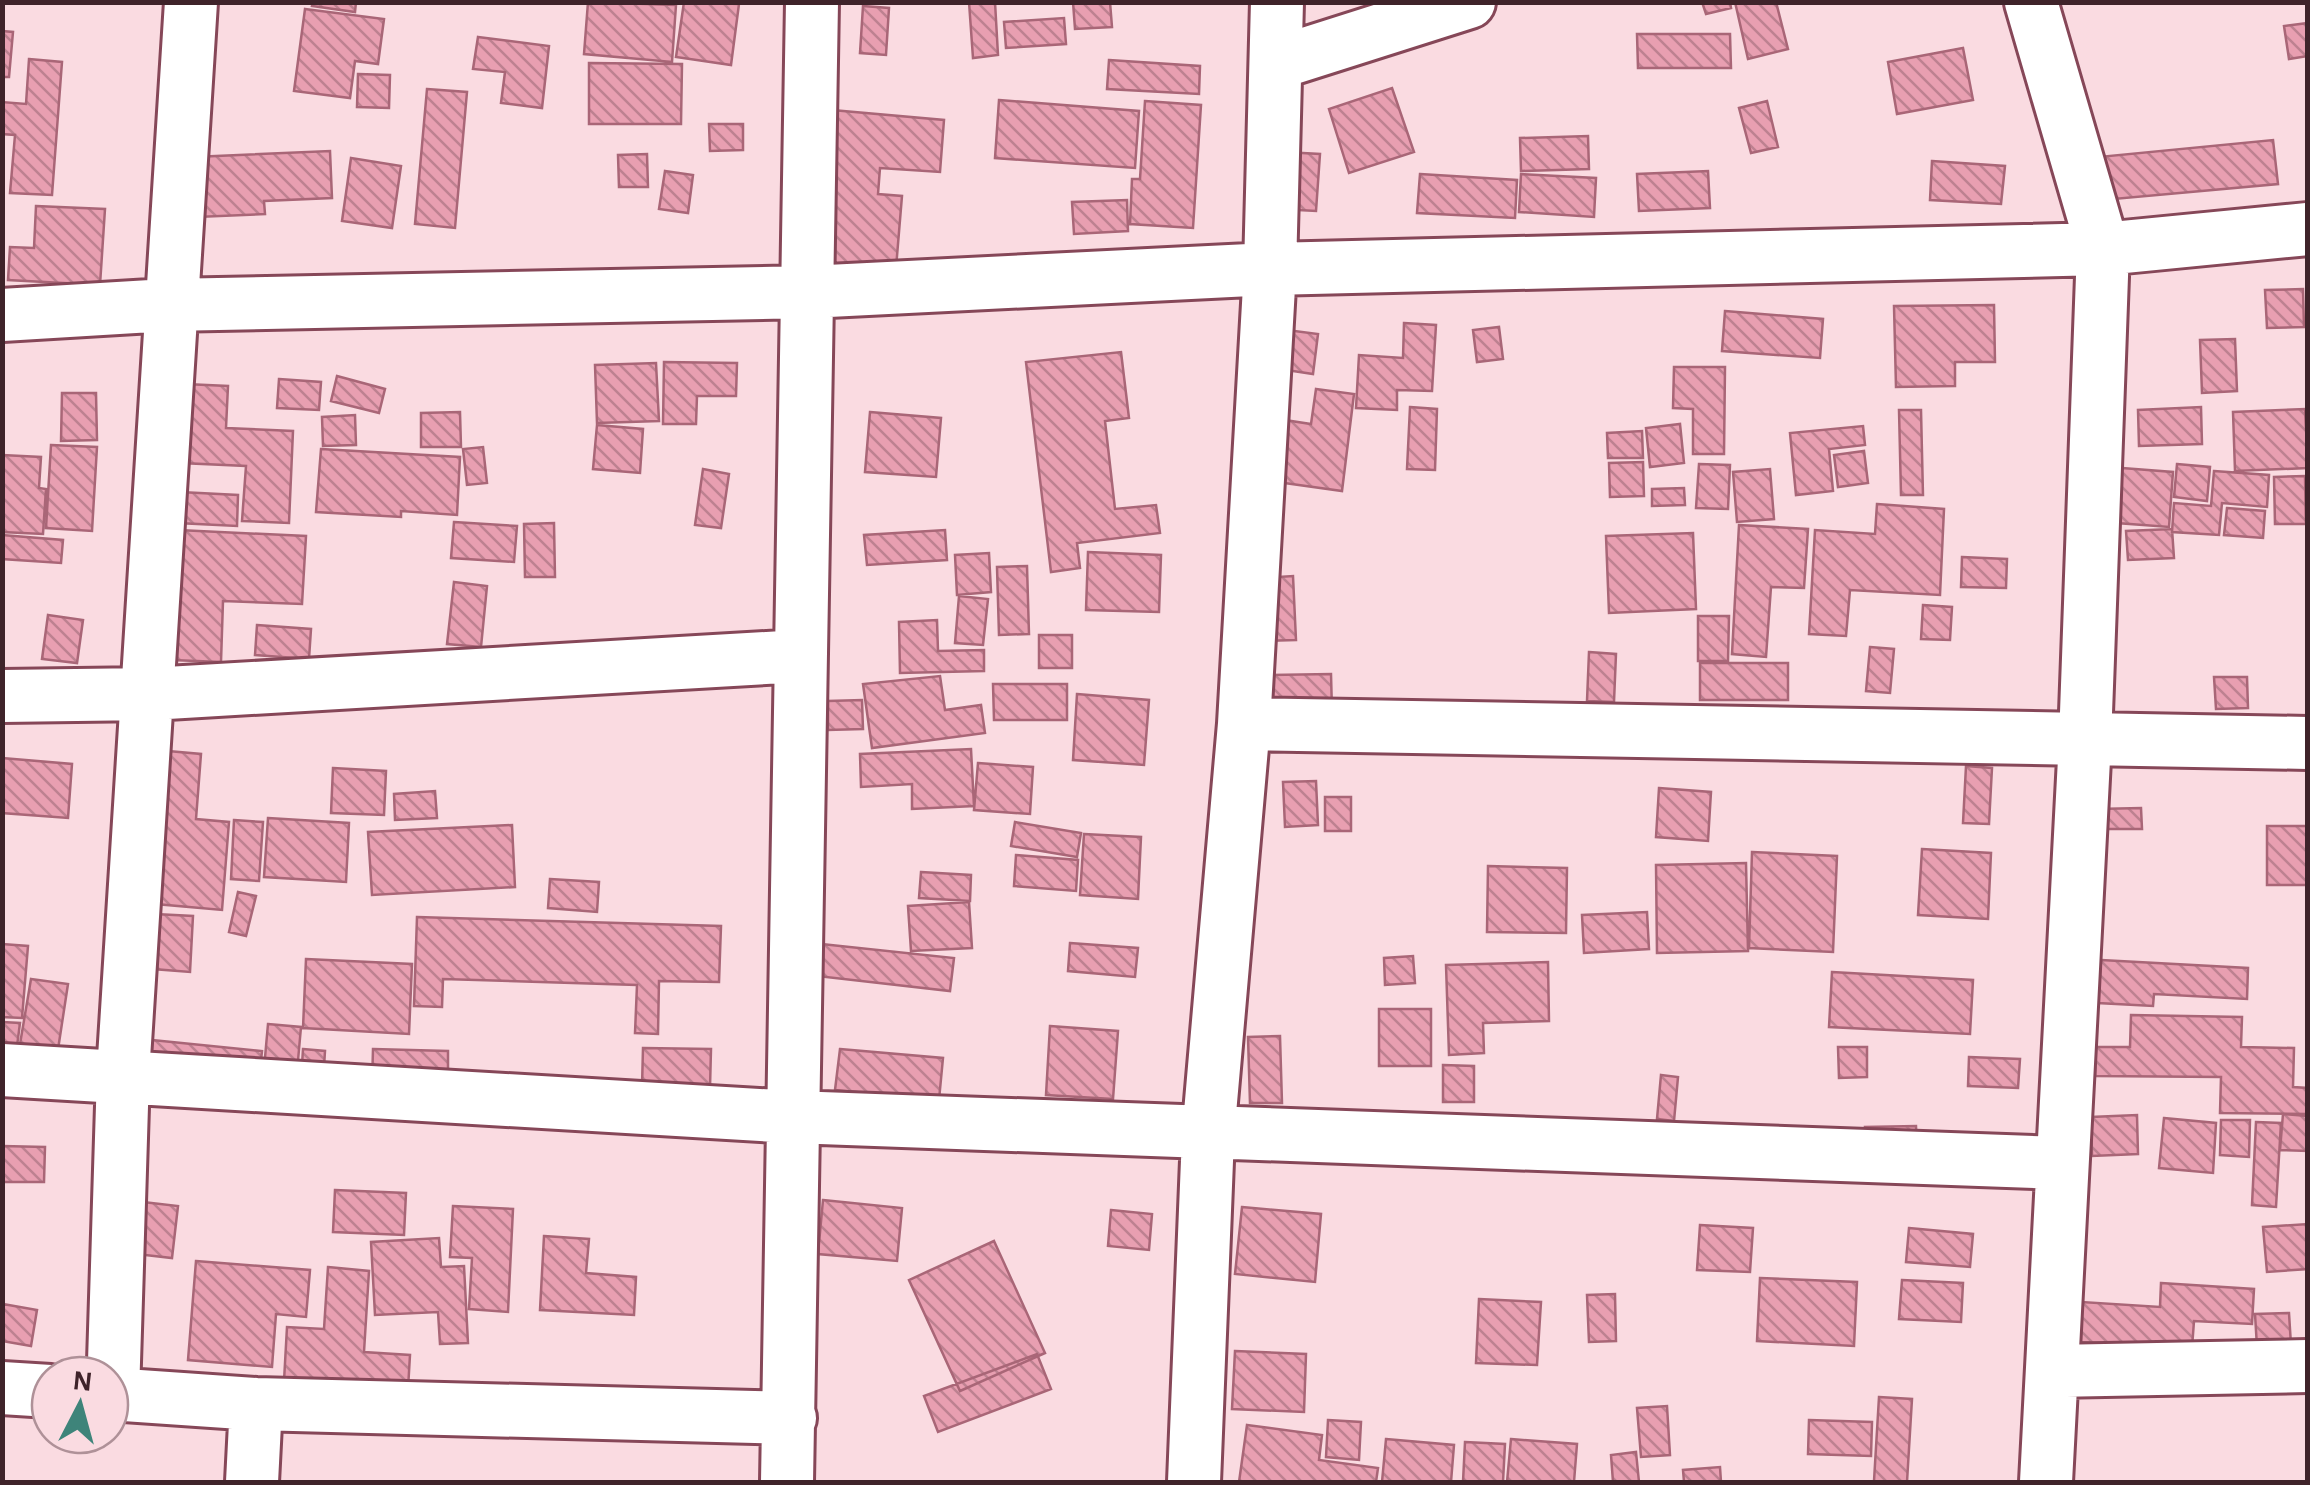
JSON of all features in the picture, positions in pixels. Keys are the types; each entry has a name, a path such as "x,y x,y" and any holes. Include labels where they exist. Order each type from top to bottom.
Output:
{"street":[{"path":"113,1355 123,1074 150,694 168,305 190,2"},
{"path":"787,1482 812,2"},
{"path":"1194,1482 1208,1136 1244,724 1270,269 1277,2"},
{"path":"1277,63 1469,2"},
{"path":"2030,2 2103,249 2084,740 2046,1482"},
{"path":"2,316 168,305 808,292 1270,269 2103,249 2308,229"},
{"path":"2,696 150,694 800,656"},
{"path":"1244,724 2308,743"},
{"path":"2,1070 123,1074 793,1117 1208,1136 2060,1163"},
{"path":"2053,1371 2308,1366"},
{"path":"2,1388 30,1390"},
{"path":"130,1395 256,1404 790,1418"},
{"path":"252,1482 256,1404"}],"building":[{"path":"313,2 356,2 355,12 312,6"},
{"path":"588,2 676,5 672,62 584,54"},
{"path":"684,2 739,4 731,65 676,57"},
{"path":"969,2 995,2 998,55 973,58"},
{"path":"1073,2 1110,2 1112,27 1075,29"},
{"path":"1702,2 1730,2 1731,8 1706,14"},
{"path":"1735,2 1776,2 1788,49 1748,59"},
{"path":"863,6 889,8 886,55 860,53"},
{"path":"305,9 384,19 378,64 355,61 350,98 294,91"},
{"path":"1064,18 1066,44 1006,48 1004,22"},
{"path":"2308,23 2308,56 2289,59 2284,26"},
{"path":"2,31 13,32 9,77 2,77"},
{"path":"1637,34 1730,34 1731,68 1638,68"},
{"path":"478,37 549,46 542,108 501,103 505,72 473,69"},
{"path":"1963,48 1973,100 1897,114 1888,62"},
{"path":"29,59 62,62 52,195 10,193 15,135 2,134 2,102 26,104"},
{"path":"1109,60 1200,66 1199,94 1107,89"},
{"path":"589,63 682,64 681,124 589,124"},
{"path":"358,74 390,75 389,108 357,107"},
{"path":"1392,88 1414,152 1349,173 1329,109"},
{"path":"427,89 467,92 455,228 415,224"},
{"path":"999,100 1139,111 1135,168 995,158"},
{"path":"1145,101 1201,105 1193,228 1130,224 1132,179 1140,179"},
{"path":"1767,101 1778,147 1751,153 1739,108"},
{"path":"832,110 944,120 940,172 880,168 878,194 902,196 896,268 819,262"},
{"path":"709,124 743,124 743,150 710,151"},
{"path":"1588,136 1589,169 1521,171 1520,138"},
{"path":"2273,140 2278,184 2092,201 2088,158"},
{"path":"330,151 332,198 264,201 265,214 197,217 194,157"},
{"path":"1284,152 1320,154 1316,211 1280,209"},
{"path":"647,154 648,187 619,187 618,155"},
{"path":"351,158 401,166 392,228 342,221"},
{"path":"1932,161 2005,166 2001,204 1930,200"},
{"path":"665,171 693,175 688,213 659,209"},
{"path":"1708,171 1710,208 1639,211 1637,174"},
{"path":"1420,174 1517,180 1515,218 1417,213"},
{"path":"1521,174 1596,178 1594,217 1519,212"},
{"path":"1127,200 1128,231 1074,234 1072,202"},
{"path":"36,206 105,209 100,285 8,280 10,247 34,248"},
{"path":"2303,289 2304,327 2267,328 2265,290"},
{"path":"1994,305 1995,362 1955,362 1955,386 1896,387 1894,306"},
{"path":"1725,311 1823,319 1820,358 1722,351"},
{"path":"1404,323 1436,325 1432,391 1397,390 1397,410 1356,408 1359,355 1403,358"},
{"path":"1499,327 1503,359 1477,362 1473,330"},
{"path":"1279,329 1318,334 1313,374 1273,368"},
{"path":"2235,339 2237,391 2202,393 2200,340"},
{"path":"1121,352 1129,418 1105,421 1115,509 1156,505 1160,533 1077,543 1080,568 1051,572 1026,362"},
{"path":"664,362 737,363 736,396 697,396 696,424 663,424"},
{"path":"656,363 659,421 597,423 595,365"},
{"path":"1674,367 1725,367 1724,454 1693,454 1693,409 1673,408"},
{"path":"337,376 385,389 379,413 331,401"},
{"path":"279,379 321,382 319,410 277,408"},
{"path":"185,384 228,386 226,428 293,431 289,523 242,521 246,466 181,463"},
{"path":"1316,389 1354,394 1342,491 1270,481 1278,419 1311,424"},
{"path":"62,393 96,393 97,440 61,441"},
{"path":"1410,407 1437,409 1435,470 1407,469"},
{"path":"2201,407 2202,444 2139,446 2138,410"},
{"path":"2305,409 2308,468 2235,471 2233,412"},
{"path":"1899,410 1921,410 1923,495 1901,495"},
{"path":"460,412 461,447 421,447 421,413"},
{"path":"870,412 941,418 936,477 865,472"},
{"path":"355,415 356,445 323,446 322,417"},
{"path":"1680,424 1684,463 1650,467 1646,428"},
{"path":"597,425 643,429 640,473 593,469"},
{"path":"1863,426 1865,445 1829,449 1833,491 1796,495 1790,433"},
{"path":"1642,431 1643,458 1608,458 1607,433"},
{"path":"51,445 97,447 92,531 46,528"},
{"path":"483,447 487,483 467,485 463,449"},
{"path":"321,449 460,457 457,515 401,511 401,517 316,512"},
{"path":"1864,451 1868,483 1838,487 1834,455"},
{"path":"2,455 41,457 39,488 46,489 43,534 2,532"},
{"path":"1643,462 1644,496 1610,497 1609,463"},
{"path":"1699,464 1730,465 1728,509 1696,508"},
{"path":"2177,464 2210,467 2207,501 2174,497"},
{"path":"2122,468 2173,472 2169,527 2117,523"},
{"path":"703,469 729,474 721,528 695,525"},
{"path":"1770,469 1774,519 1737,522 1733,472"},
{"path":"2214,471 2269,475 2267,507 2222,503 2219,535 2172,532 2174,503 2211,506"},
{"path":"2305,476 2306,524 2275,524 2274,477"},
{"path":"1684,488 1685,505 1652,506 1652,489"},
{"path":"180,492 238,495 237,526 178,523"},
{"path":"1877,504 1944,509 1940,595 1850,590 1846,636 1809,634 1815,530 1875,534"},
{"path":"2227,508 2265,511 2263,538 2224,535"},
{"path":"454,522 517,526 514,562 451,558"},
{"path":"554,523 555,577 525,577 524,524"},
{"path":"1739,525 1808,529 1804,588 1771,587 1766,657 1732,654"},
{"path":"2172,529 2174,558 2128,560 2126,531"},
{"path":"178,530 306,536 302,604 223,601 221,662 172,660"},
{"path":"945,530 947,560 867,565 864,535"},
{"path":"1693,533 1696,609 1609,613 1606,536"},
{"path":"2,535 63,540 61,563 2,559"},
{"path":"1088,552 1161,555 1159,612 1086,610"},
{"path":"989,553 991,592 957,595 955,555"},
{"path":"1962,557 2007,559 2006,588 1961,587"},
{"path":"1027,566 1029,634 999,635 997,567"},
{"path":"1293,576 1296,640 1264,641 1260,578"},
{"path":"454,582 487,586 481,647 447,644"},
{"path":"959,596 988,599 983,645 955,643"},
{"path":"1923,605 1952,607 1950,640 1921,639"},
{"path":"48,615 83,620 77,663 42,659"},
{"path":"1698,616 1729,616 1728,661 1698,661"},
{"path":"937,620 938,651 984,650 984,671 900,673 899,622"},
{"path":"257,625 311,629 309,659 255,655"},
{"path":"1039,635 1072,635 1072,668 1039,668"},
{"path":"1870,647 1894,649 1890,693 1866,691"},
{"path":"1589,652 1616,654 1614,702 1587,701"},
{"path":"1700,663 1788,663 1788,700 1700,700"},
{"path":"1331,674 1332,711 1266,714 1265,675"},
{"path":"940,676 945,710 981,705 985,733 872,748 863,684"},
{"path":"2214,677 2247,677 2248,708 2216,709"},
{"path":"993,684 1067,684 1067,720 994,720"},
{"path":"1077,694 1149,700 1144,765 1073,760"},
{"path":"862,700 863,729 828,730 828,701"},
{"path":"971,749 974,806 912,809 912,784 861,787 860,754"},
{"path":"168,751 201,754 196,819 229,822 222,910 156,904"},
{"path":"2,758 72,764 68,818 2,813"},
{"path":"978,763 1033,767 1030,814 974,810"},
{"path":"1966,766 1992,768 1989,824 1963,823"},
{"path":"333,768 386,771 384,815 331,813"},
{"path":"1316,781 1318,825 1285,827 1283,782"},
{"path":"1659,788 1711,792 1708,841 1656,837"},
{"path":"435,791 437,818 395,820 394,794"},
{"path":"1325,797 1351,797 1351,831 1325,831"},
{"path":"2141,808 2142,829 2099,829 2097,809"},
{"path":"268,818 349,823 346,882 264,877"},
{"path":"234,820 263,822 259,881 231,879"},
{"path":"1015,822 1081,833 1077,857 1011,846"},
{"path":"512,825 515,887 372,895 368,832"},
{"path":"2267,826 2308,826 2308,885 2267,885"},
{"path":"1084,834 1141,837 1138,899 1080,895"},
{"path":"1922,849 1991,853 1988,919 1918,915"},
{"path":"1752,852 1837,856 1833,952 1749,948"},
{"path":"1016,855 1078,860 1076,891 1014,886"},
{"path":"1746,863 1748,951 1657,953 1656,865"},
{"path":"1488,866 1567,868 1566,933 1487,932"},
{"path":"921,872 971,875 970,901 919,898"},
{"path":"550,879 599,882 597,912 548,908"},
{"path":"238,892 256,896 246,936 229,932"},
{"path":"969,902 972,948 911,951 908,906"},
{"path":"1647,912 1649,949 1584,953 1582,915"},
{"path":"155,914 193,916 190,972 153,969"},
{"path":"417,917 721,926 719,982 659,981 658,1034 635,1033 637,985 443,979 442,1007 414,1006"},
{"path":"812,943 954,958 950,991 808,975"},
{"path":"1070,943 1138,948 1135,977 1068,971"},
{"path":"2,944 28,946 22,1018 2,1017"},
{"path":"1413,956 1415,983 1385,985 1384,958"},
{"path":"306,959 412,964 409,1034 303,1028"},
{"path":"2101,960 2248,968 2247,999 2154,994 2153,1006 2098,1003"},
{"path":"1548,962 1549,1021 1483,1023 1484,1053 1449,1055 1446,965"},
{"path":"1832,972 1973,980 1970,1034 1829,1027"},
{"path":"31,979 68,984 57,1056 19,1050"},
{"path":"1379,1009 1431,1009 1431,1066 1379,1066"},
{"path":"2131,1015 2242,1017 2241,1047 2294,1048 2293,1087 2308,1088 2308,1114 2220,1113 2221,1077 2095,1076 2096,1047 2130,1047"},
{"path":"2,1022 20,1023 15,1062 2,1060"},
{"path":"268,1024 301,1027 296,1083 263,1080"},
{"path":"1050,1026 1118,1031 1113,1099 1046,1095"},
{"path":"1280,1036 1282,1103 1250,1103 1248,1037"},
{"path":"152,1040 262,1051 258,1089 148,1078"},
{"path":"1838,1047 1867,1047 1867,1077 1839,1078"},
{"path":"643,1048 711,1049 710,1088 642,1087"},
{"path":"303,1049 325,1051 323,1083 301,1081"},
{"path":"373,1049 448,1051 448,1085 372,1085"},
{"path":"840,1049 943,1058 939,1100 835,1090"},
{"path":"1969,1057 2020,1059 2018,1088 1968,1086"},
{"path":"1443,1065 1474,1066 1474,1102 1443,1102"},
{"path":"1661,1075 1678,1077 1674,1121 1657,1119"},
{"path":"2283,1114 2308,1116 2308,1151 2280,1150"},
{"path":"2137,1115 2138,1154 2092,1156 2091,1117"},
{"path":"2164,1118 2216,1123 2213,1173 2159,1168"},
{"path":"2221,1120 2250,1120 2249,1157 2220,1155"},
{"path":"2256,1122 2281,1123 2276,1207 2252,1205"},
{"path":"1916,1126 1917,1150 1866,1151 1865,1127"},
{"path":"2,1146 45,1147 44,1182 2,1182"},
{"path":"335,1190 406,1193 404,1235 333,1232"},
{"path":"823,1200 902,1208 897,1261 818,1254"},
{"path":"143,1202 178,1206 172,1258 136,1254"},
{"path":"453,1206 513,1209 508,1312 469,1309 472,1258 450,1257"},
{"path":"1242,1207 1321,1214 1315,1282 1235,1274"},
{"path":"1111,1210 1152,1214 1149,1250 1108,1246"},
{"path":"2308,1224 2308,1269 2267,1272 2263,1227"},
{"path":"1700,1225 1753,1228 1750,1272 1697,1270"},
{"path":"1909,1228 1973,1234 1970,1267 1906,1262"},
{"path":"544,1236 589,1239 586,1273 636,1277 634,1315 540,1310"},
{"path":"439,1238 441,1267 464,1266 468,1343 440,1344 438,1312 375,1315 371,1242"},
{"path":"994,1241 1045,1353 960,1391 909,1280"},
{"path":"196,1261 310,1270 306,1317 276,1314 272,1367 188,1360"},
{"path":"328,1267 369,1271 364,1352 410,1355 408,1389 284,1381 287,1327 324,1329"},
{"path":"1760,1278 1857,1282 1854,1346 1757,1341"},
{"path":"1902,1280 1963,1283 1961,1322 1899,1319"},
{"path":"2161,1283 2254,1289 2252,1324 2194,1321 2192,1348 2080,1342 2082,1302 2160,1307"},
{"path":"1615,1294 1616,1341 1589,1342 1587,1295"},
{"path":"1479,1299 1541,1302 1537,1365 1476,1363"},
{"path":"3,1304 37,1310 31,1346 2,1341"},
{"path":"2289,1313 2291,1345 2257,1347 2255,1314"},
{"path":"1235,1351 1306,1354 1304,1412 1232,1409"},
{"path":"1037,1354 1051,1389 938,1432 924,1396"},
{"path":"1879,1397 1912,1399 1907,1482 1874,1481"},
{"path":"1667,1406 1670,1455 1641,1457 1637,1408"},
{"path":"1328,1420 1361,1422 1359,1460 1326,1457"},
{"path":"1809,1420 1872,1422 1871,1456 1808,1454"},
{"path":"1247,1425 1322,1435 1319,1460 1378,1468 1376,1482 1239,1482"},
{"path":"1386,1439 1454,1445 1451,1482 1382,1482"},
{"path":"1511,1439 1577,1444 1574,1482 1507,1482"},
{"path":"1465,1442 1505,1444 1503,1482 1463,1482"},
{"path":"1636,1452 1639,1482 1613,1482 1611,1455"},
{"path":"1720,1467 1721,1482 1684,1482 1683,1470"}]}
